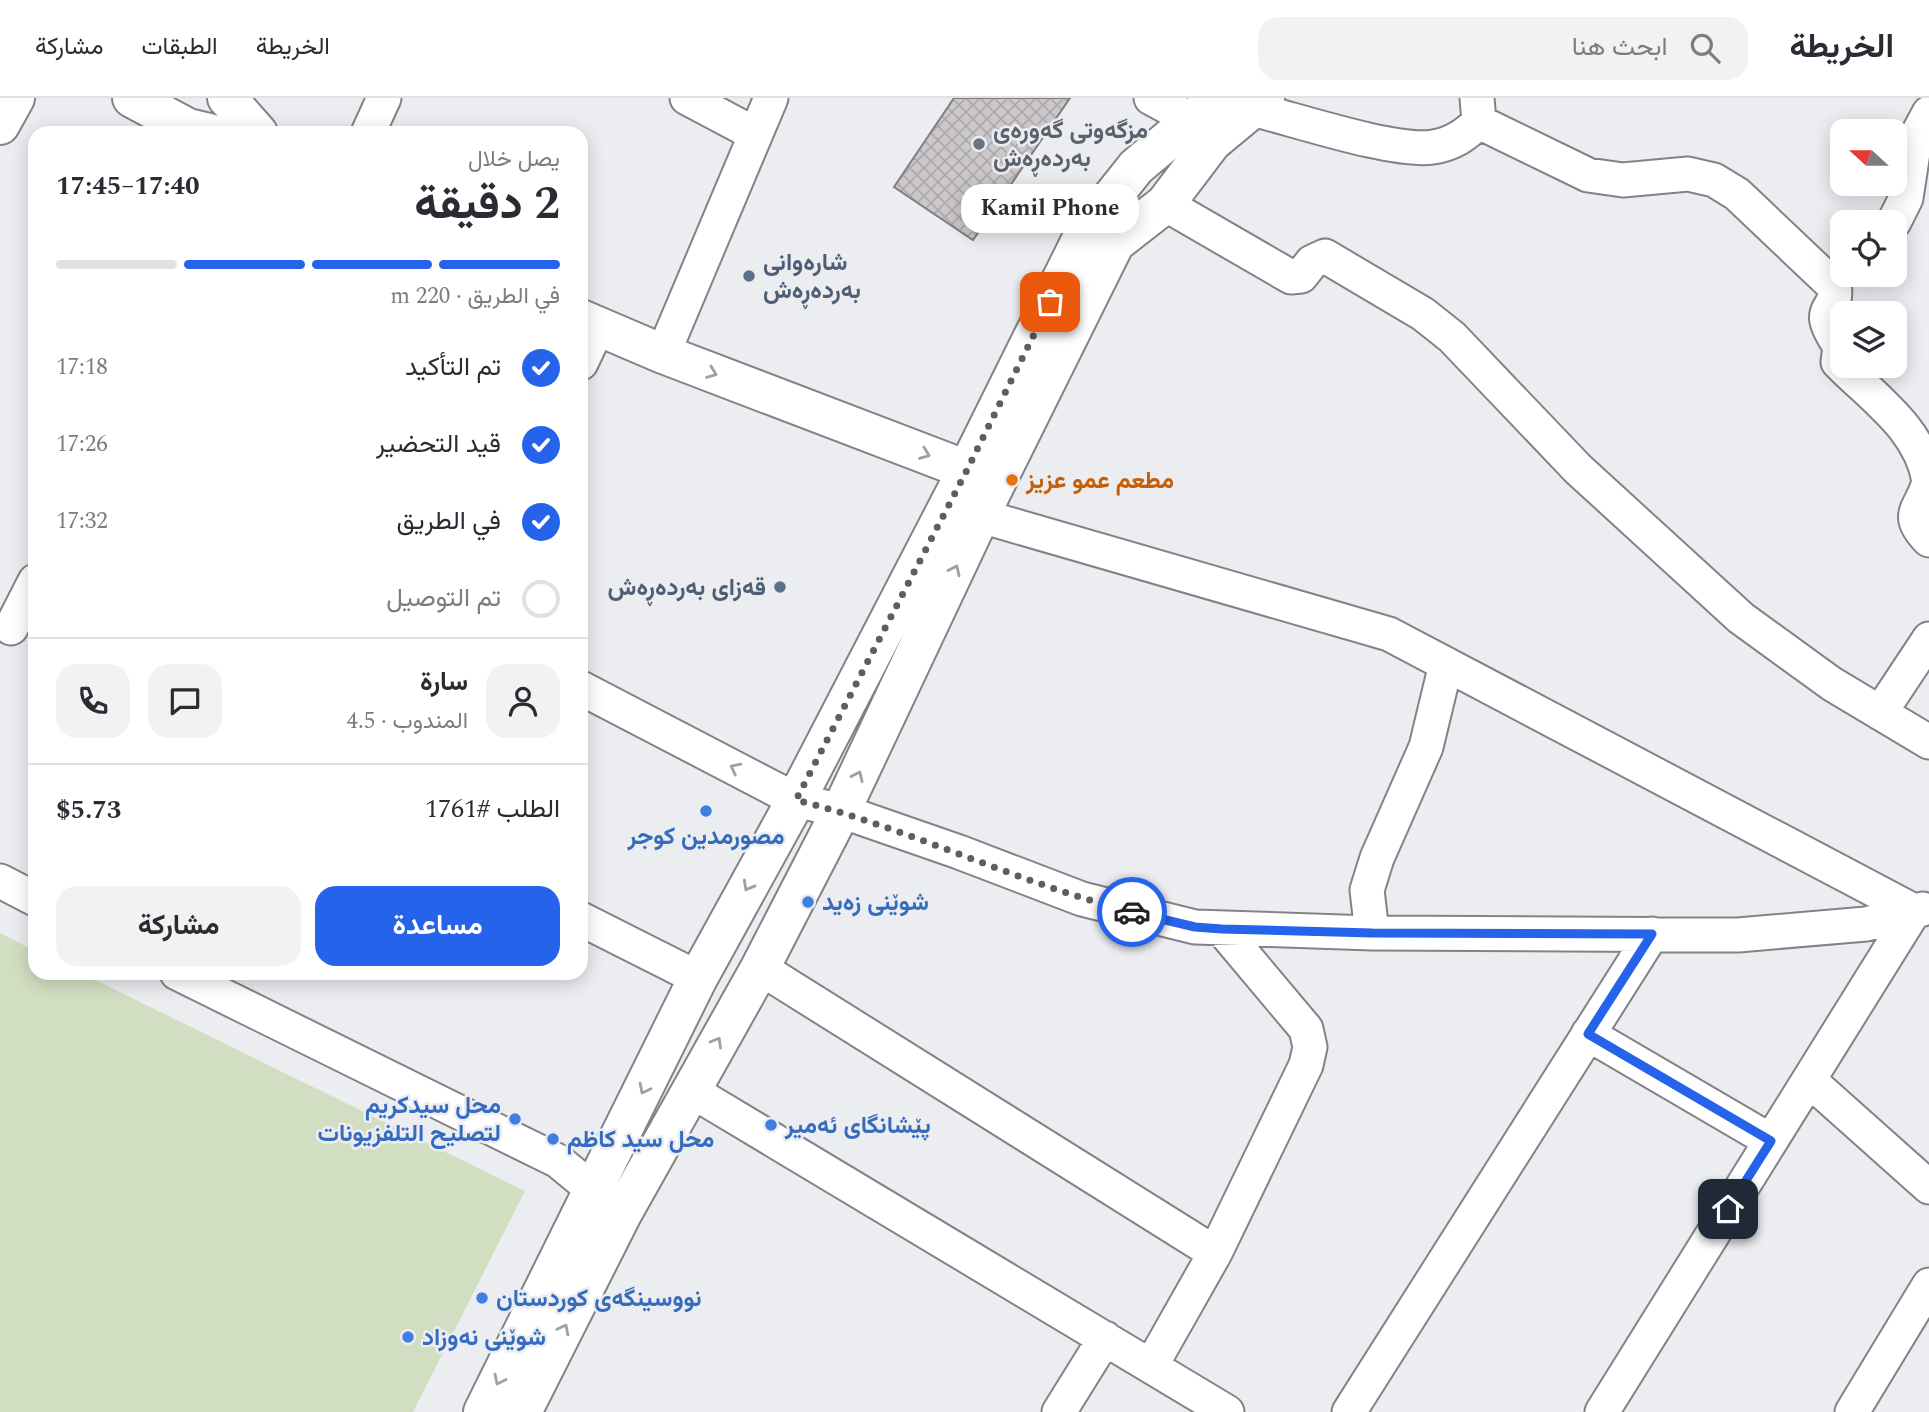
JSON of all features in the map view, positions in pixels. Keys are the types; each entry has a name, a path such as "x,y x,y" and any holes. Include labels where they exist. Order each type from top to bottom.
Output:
{"main road":[{"path":"0,125 15,98"},
{"path":"132,98 184,126"},
{"path":"227,98 252,126"},
{"path":"522,1412 622,1214 761,968 841,811 1115,243 1165,204 1212,142 1231,106"},
{"path":"483,1412 698,978 796,800 967,470 1086,230 1136,167 1231,106"},
{"path":"590,323 663,354 967,470"}],"street":[{"path":"371,126 384,98"},
{"path":"687,98 753,133"},
{"path":"663,354 753,133 771,98"},
{"path":"1150,98 1231,106 1414,148 1448,143 1464,136 1478,110 1588,175 1623,180 1688,174 1727,186 1830,282"},
{"path":"1900,210 1906,198 1915,139 1929,113"},
{"path":"1165,204 1291,277 1301,276 1312,262 1325,256 1423,314 1480,363 1578,469 1707,589 1785,652 1929,742"},
{"path":"1842,287 1825,318 1830,334 1840,346 1838,362 1905,426 1927,472 1928,486 1915,514 1919,530 1929,540"},
{"path":"981,516 1389,635 1922,909"},
{"path":"15,631 28,598"},
{"path":"1880,713 1929,639"},
{"path":"1372,933 1367,890 1377,858 1426,747 1446,664"},
{"path":"588,692 796,800 841,811 1082,899 1195,927 1372,933 1738,935 1853,925 1922,909"},
{"path":"0,881 28,896"},
{"path":"1602,1412 1809,1080 1922,909"},
{"path":"588,923 698,978"},
{"path":"1151,1366 1215,1253 1306,1065 1310,1047 1306,1029 1222,929"},
{"path":"1349,1412 1652,934"},
{"path":"761,968 1215,1253"},
{"path":"191,980 558,1161 592,1189"},
{"path":"1588,1034 1771,1141"},
{"path":"1809,1080 1929,1187"},
{"path":"690,1090 1227,1412"},
{"path":"1852,1412 1929,1285"},
{"path":"1059,1412 1105,1338"}],"green space":[{"path":"0,933 28,947 28,980 95,980 525,1191 413,1412 0,1412"}],"building":[{"path":"954,98 1070,98 973,240 894,187"}],"way so far":[{"path":"1050,302 967,470 796,800 841,811 1082,899 1132,912"}],"place":[{"name":"مزگەوتی گەورەی بەردەڕەش","path":"979,144"},
{"name":"شارەوانی بەردەڕەش","path":"749,276"},
{"name":"Kamil Phone","path":"1050,302"},
{"name":"مطعم عمو عزيز","path":"1012,480"},
{"name":"قەزای بەردەڕەش","path":"780,587"},
{"name":"مصورمدین كوجر","path":"706,811"},
{"name":"شوێنی زەید","path":"808,902"},
{"name":"محل سيدكريم لتصليح التلفزيونات","path":"515,1119"},
{"name":"پێشانگای ئەمیر","path":"771,1125"},
{"name":"محل سيد كاظم","path":"553,1139"},
{"name":"نووسینگەی کوردستان","path":"482,1298"},
{"name":"شوێنی نەوزاد","path":"408,1337"}],"route":[{"path":"1132,912 1195,927 1222,929 1372,933 1652,934 1588,1034 1771,1141 1728,1209"}]}
